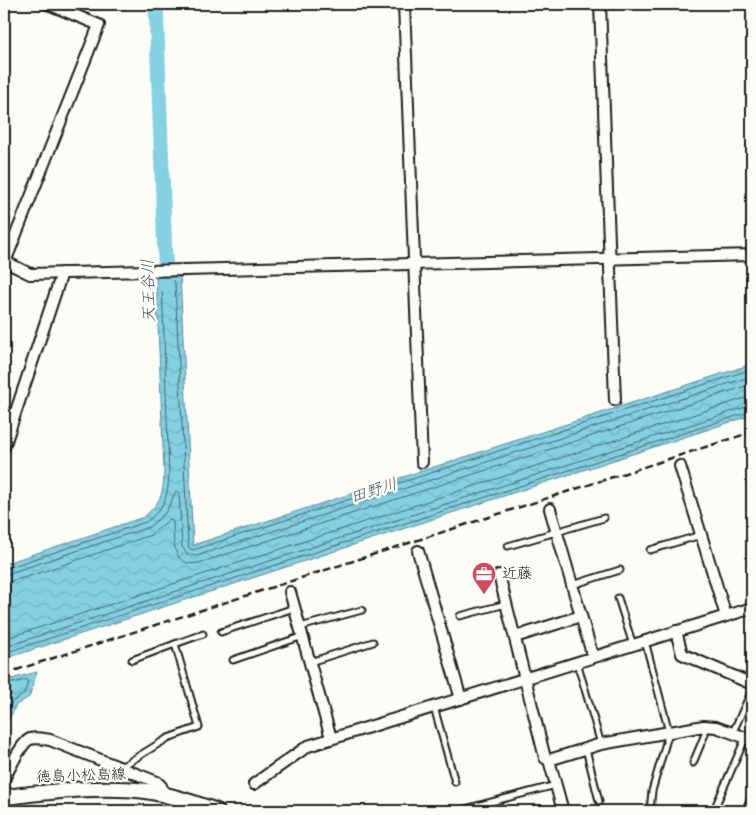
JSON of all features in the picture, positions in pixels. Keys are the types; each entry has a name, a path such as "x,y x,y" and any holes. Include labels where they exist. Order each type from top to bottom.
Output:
{"main road":[{"name":"徳島小松島線","path":"4,798 107,788 164,794 217,811"}],"street":[{"path":"48,4 99,26 5,262 30,274 752,255"},
{"path":"404,4 422,462"},
{"path":"600,4 615,400"},
{"path":"4,447 62,273"},
{"path":"680,466 726,616"},
{"path":"550,509 592,657"},
{"path":"418,551 461,699"},
{"path":"499,575 545,758 549,760 563,811"},
{"path":"290,592 331,738"},
{"path":"254,784 308,746 752,608"},
{"path":"515,637 581,616"},
{"path":"676,631 682,654 752,684"},
{"path":"549,760 601,744 704,726 716,727 749,739"},
{"path":"4,779 24,743 30,739 40,738 50,740 157,782 162,786 164,794"}],"lane":[{"path":"508,546 604,518"},
{"path":"650,550 701,535"},
{"path":"572,585 620,570"},
{"path":"618,598 632,645"},
{"path":"460,616 506,604"},
{"path":"221,632 295,608"},
{"path":"233,660 301,631 362,610"},
{"path":"132,660 203,634"},
{"path":"645,641 669,732 652,791 650,811"},
{"path":"310,662 373,642"},
{"path":"121,768 168,738 199,726 175,644"},
{"path":"577,662 601,744"},
{"path":"733,732 752,690"},
{"path":"434,707 455,782"},
{"path":"693,763 705,734 704,726"},
{"path":"716,805 749,739"},
{"path":"586,749 599,801"},
{"path":"461,810 556,785"},
{"path":"745,811 752,795"}],"water":[{"name":"田野川","path":"156,275 180,275 193,545 752,364 752,415 4,659 4,564 144,517 160,498 164,473"},
{"path":"37,672 29,697 16,705 4,729 4,681"}],"waterway":[{"name":"天王谷川","path":"156,4 166,285"}],"railway":[{"path":"4,674 752,432"}],"place":[{"name":"近藤","path":"484,595"}]}
